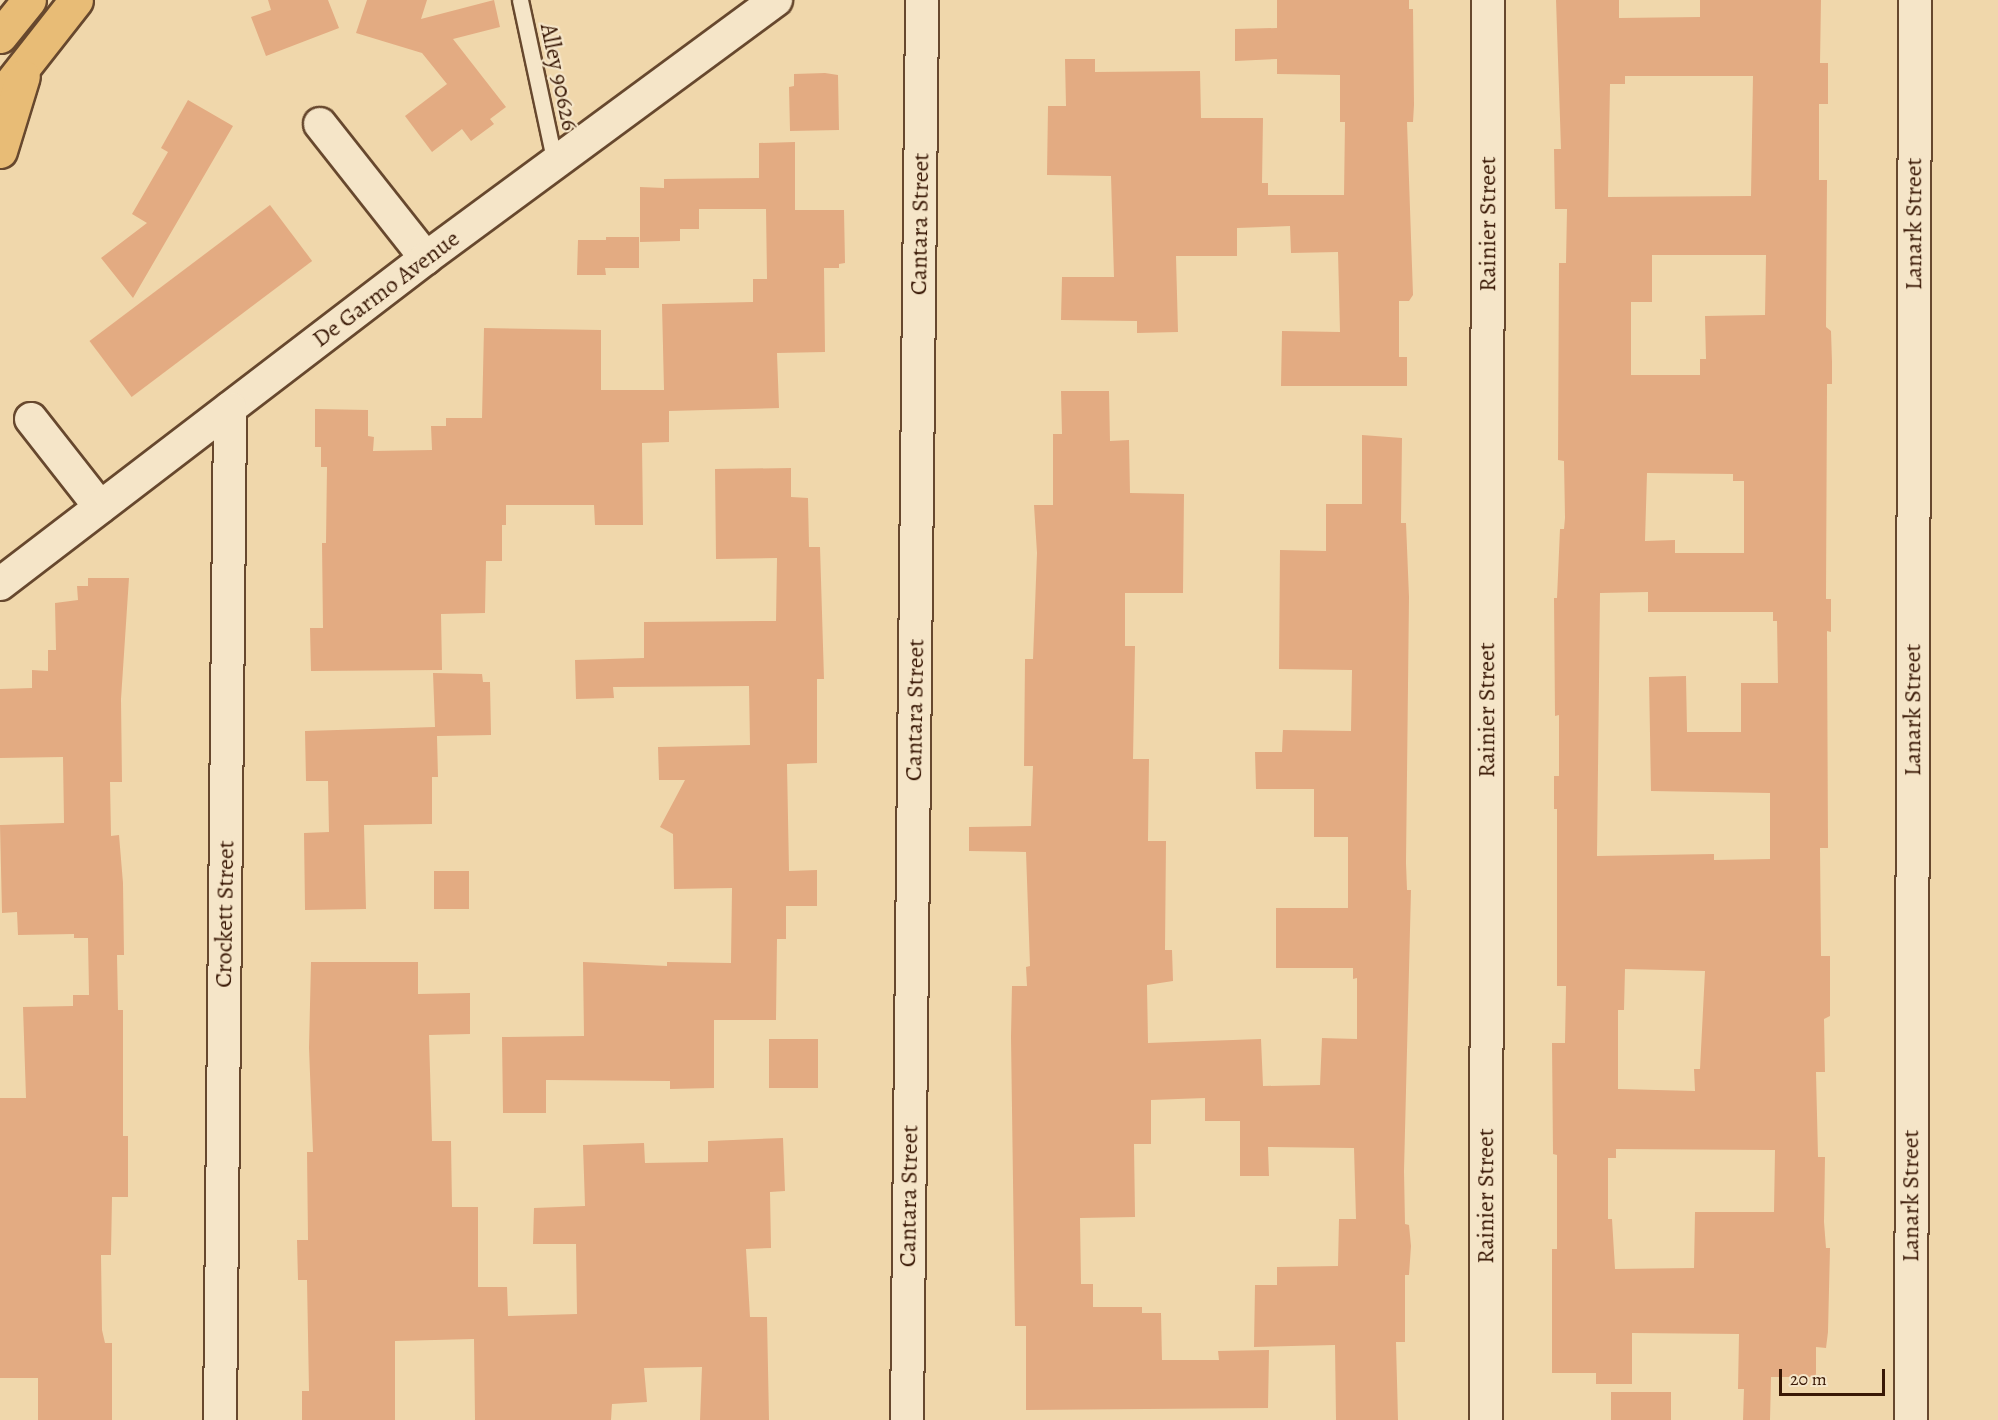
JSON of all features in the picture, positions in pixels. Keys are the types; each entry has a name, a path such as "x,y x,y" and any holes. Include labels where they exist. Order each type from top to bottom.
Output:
{"highway":[{"path":"0,36 29,0"},
{"path":"0,98 76,0"},
{"path":"0,151 28,60"}],"street":[{"name":"De Garmo Avenue","path":"0,584 426,258 776,0"},
{"name":"Cantara Street","path":"907,1420 922,0"},
{"name":"Rainier Street","path":"1486,1420 1488,0"},
{"name":"Lanark Street","path":"1911,1420 1915,0"},
{"path":"320,124 426,258"},
{"name":"Crockett Street","path":"220,1420 230,408"},
{"path":"31,419 100,507"}],"lane":[{"name":"Alley 90626","path":"520,0 555,163"}],"building":[{"path":"268,0 328,0 339,28 266,56 251,17 271,10"},
{"path":"367,0 427,0 421,19 494,0 500,27 453,39 506,107 490,119 494,124 471,141 462,129 432,152 405,116 447,84 422,53 356,33"},
{"path":"1277,0 1409,0 1409,9 1413,9 1414,105 1413,122 1407,122 1413,295 1409,301 1399,301 1399,357 1407,357 1407,386 1281,386 1282,331 1340,332 1338,252 1291,253 1290,226 1237,228 1237,256 1176,256 1178,332 1137,333 1137,321 1061,320 1062,277 1114,277 1111,176 1047,175 1048,106 1066,106 1065,59 1095,59 1095,72 1200,71 1201,118 1263,118 1262,183 1268,183 1268,195 1344,195 1345,122 1340,122 1340,75 1277,74 1277,59 1235,61 1235,29 1277,28"},
{"path":"1556,0 1619,0 1619,18 1700,17 1700,0 1821,0 1820,63 1828,63 1828,104 1819,104 1819,180 1827,180 1826,327 1831,331 1832,384 1827,384 1826,599 1831,599 1831,632 1827,631 1828,848 1820,848 1821,956 1830,956 1830,1016 1824,1019 1825,1072 1816,1072 1818,1157 1825,1157 1824,1222 1826,1248 1830,1248 1828,1332 1826,1348 1816,1347 1816,1377 1771,1377 1770,1420 1743,1420 1744,1389 1738,1389 1739,1334 1632,1333 1632,1384 1596,1384 1596,1373 1552,1373 1552,1249 1557,1249 1557,1155 1553,1154 1552,1043 1565,1043 1566,986 1557,986 1557,809 1554,809 1554,776 1559,776 1559,715 1555,716 1554,598 1557,598 1560,529 1564,529 1565,518 1564,461 1558,460 1559,263 1566,263 1567,209 1555,209 1554,149 1561,149","holes":["1625,76 1753,76 1751,196 1608,197 1610,84 1625,84","1652,255 1766,255 1765,315 1705,316 1706,359 1700,359 1700,375 1631,375 1631,302 1652,302","1647,473 1733,474 1733,481 1744,481 1744,553 1675,553 1675,540 1645,541","1648,592 1648,612 1773,612 1773,621 1777,621 1778,683 1741,683 1741,732 1687,732 1686,676 1649,677 1651,791 1770,793 1770,859 1714,860 1714,854 1597,856 1600,593","1625,969 1705,971 1700,1069 1694,1069 1695,1091 1618,1089 1618,1010 1624,1010","1616,1149 1775,1150 1774,1212 1695,1212 1694,1268 1615,1269 1612,1219 1608,1219 1608,1158 1616,1158"]},
{"path":"794,74 838,75 839,130 790,131 789,87 794,86"},
{"path":"188,100 233,126 133,298 101,258 147,223 132,214 168,152 161,148"},
{"path":"795,142 795,210 844,210 845,263 839,264 839,268 824,268 825,352 777,353 779,408 669,411 669,442 642,443 643,525 595,525 594,505 506,505 506,525 502,525 502,561 486,561 485,613 441,614 442,670 311,671 310,628 323,628 322,543 326,543 327,467 321,467 321,447 315,447 315,409 368,410 368,436 374,437 373,451 432,450 431,426 446,426 446,418 482,418 484,328 601,330 601,390 664,390 662,304 753,302 753,279 767,279 766,209 699,209 699,229 680,229 680,241 640,242 640,187 664,188 664,179 759,178 759,143"},
{"path":"270,205 312,261 132,397 90,341"},
{"path":"606,237 639,237 639,268 605,268 606,275 577,275 578,240 606,240"},
{"path":"1061,391 1109,391 1110,441 1129,440 1130,493 1184,494 1183,593 1125,593 1125,646 1135,646 1133,759 1149,759 1148,841 1166,841 1165,950 1172,950 1173,981 1147,985 1148,1043 1261,1039 1263,1086 1320,1085 1322,1038 1357,1039 1357,978 1353,979 1353,968 1276,968 1276,908 1348,908 1348,837 1314,837 1314,789 1256,789 1255,752 1282,752 1283,730 1351,731 1352,670 1279,669 1280,550 1326,551 1326,504 1362,504 1362,435 1402,438 1401,523 1406,523 1409,597 1406,863 1407,890 1411,890 1404,1171 1405,1224 1409,1225 1411,1246 1409,1275 1405,1275 1405,1342 1396,1342 1398,1420 1336,1420 1335,1345 1254,1347 1255,1285 1277,1285 1277,1267 1338,1266 1339,1219 1356,1219 1354,1148 1268,1147 1269,1176 1240,1176 1240,1121 1205,1121 1205,1098 1151,1100 1151,1144 1134,1144 1135,1217 1080,1218 1081,1284 1093,1284 1093,1307 1142,1307 1142,1313 1161,1313 1162,1360 1219,1360 1218,1351 1269,1350 1268,1408 1026,1410 1026,1326 1015,1326 1011,1037 1012,986 1027,986 1026,967 1030,966 1026,852 969,851 969,827 1031,826 1033,766 1024,766 1025,659 1033,659 1037,553 1034,505 1053,505 1053,434 1062,434"},
{"path":"791,468 791,497 808,498 809,547 820,547 824,679 817,679 817,763 787,764 789,871 817,870 817,906 786,906 786,939 777,939 776,1020 714,1020 714,1088 670,1089 670,1081 546,1080 546,1113 503,1113 502,1037 584,1036 583,962 667,966 667,962 731,963 732,888 674,889 673,834 660,827 685,780 659,780 658,747 750,745 749,686 613,687 614,698 576,699 575,660 644,658 644,622 776,621 777,558 716,559 715,469"},
{"path":"88,578 129,578 121,699 122,782 110,782 111,836 119,835 123,883 124,955 117,955 118,1010 123,1010 123,1136 128,1136 128,1197 112,1197 111,1255 101,1255 102,1330 105,1343 112,1343 112,1420 38,1420 38,1378 0,1378 0,1098 26,1098 23,1007 73,1006 73,995 89,995 88,938 74,938 74,934 18,935 17,912 2,913 0,825 64,823 63,757 0,758 0,689 32,688 32,670 48,671 48,650 56,650 55,603 78,600 77,586 88,586"},
{"path":"433,673 482,674 483,682 490,682 491,735 437,736 438,777 432,777 432,824 364,825 366,909 305,910 304,833 329,832 328,781 306,781 305,731 435,727"},
{"path":"434,871 469,871 469,909 434,909"},
{"path":"311,962 418,962 418,994 470,993 470,1034 429,1035 432,1141 451,1141 452,1207 478,1207 478,1287 507,1287 508,1316 577,1314 576,1244 533,1244 534,1208 585,1206 583,1145 644,1143 645,1163 708,1162 708,1141 783,1138 785,1191 770,1192 771,1248 746,1249 750,1317 767,1317 769,1420 700,1420 702,1367 644,1368 647,1402 612,1404 611,1420 475,1420 474,1339 395,1341 395,1420 302,1420 302,1391 309,1391 307,1280 298,1280 297,1240 308,1240 307,1152 313,1152 309,1048"},
{"path":"769,1039 818,1039 818,1088 769,1088"},
{"path":"1611,1392 1671,1392 1671,1420 1611,1420"}]}
